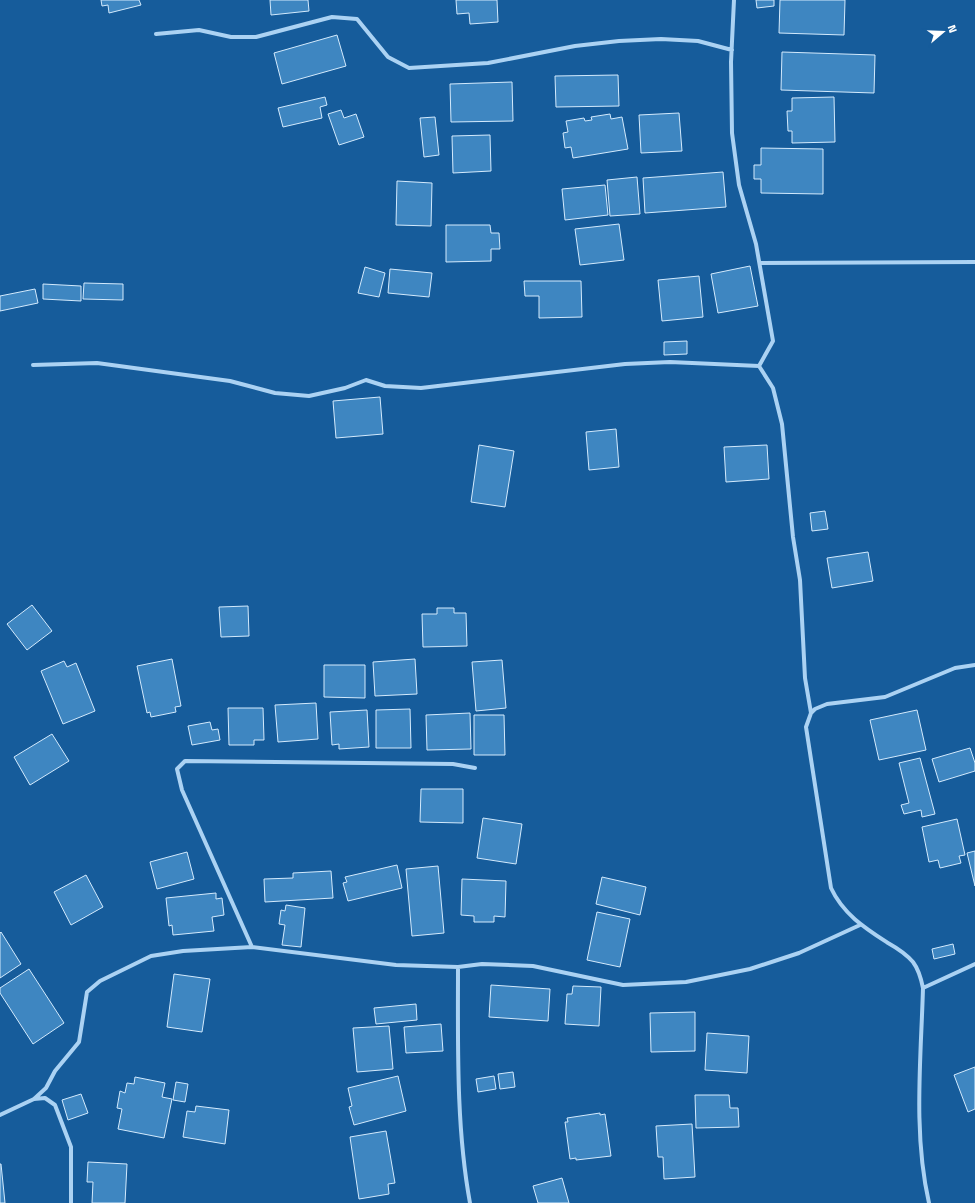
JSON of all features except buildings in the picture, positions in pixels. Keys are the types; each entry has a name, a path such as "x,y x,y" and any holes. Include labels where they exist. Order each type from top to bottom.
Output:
{"street":[{"path":"734,0 732,50 732,133 739,185 756,244 773,341 759,366"},
{"path":"156,34 199,30 231,37 256,37 332,17 347,17 357,19 388,57 409,68 488,63 575,46 647,40 698,41 732,50"},
{"path":"760,263 975,262"},
{"path":"33,365 97,363 230,381 275,393 309,396 345,388 366,380 385,386 421,388 625,364 670,362 759,366"},
{"path":"759,366 773,388 782,424 793,537 800,580 805,678 811,713"},
{"path":"929,1203 924,1182 920,1110 923,988 920,974 912,961 901,951 860,925 837,902 831,888 806,727 811,713 815,709 827,704 885,697 955,668 975,666"},
{"path":"252,947 182,790 177,769 186,761 453,764 475,768"},
{"path":"34,1099 46,1088 55,1071 79,1042 87,992 100,980 151,956 183,951 252,947 396,965 458,967 482,964 533,966 623,985 686,982 750,969 799,953 860,925"},
{"path":"923,988 975,964"},
{"path":"458,967 458,1052 463,1162 470,1203"},
{"path":"0,1114 34,1099 45,1098 55,1105 71,1147 71,1203"}]}
